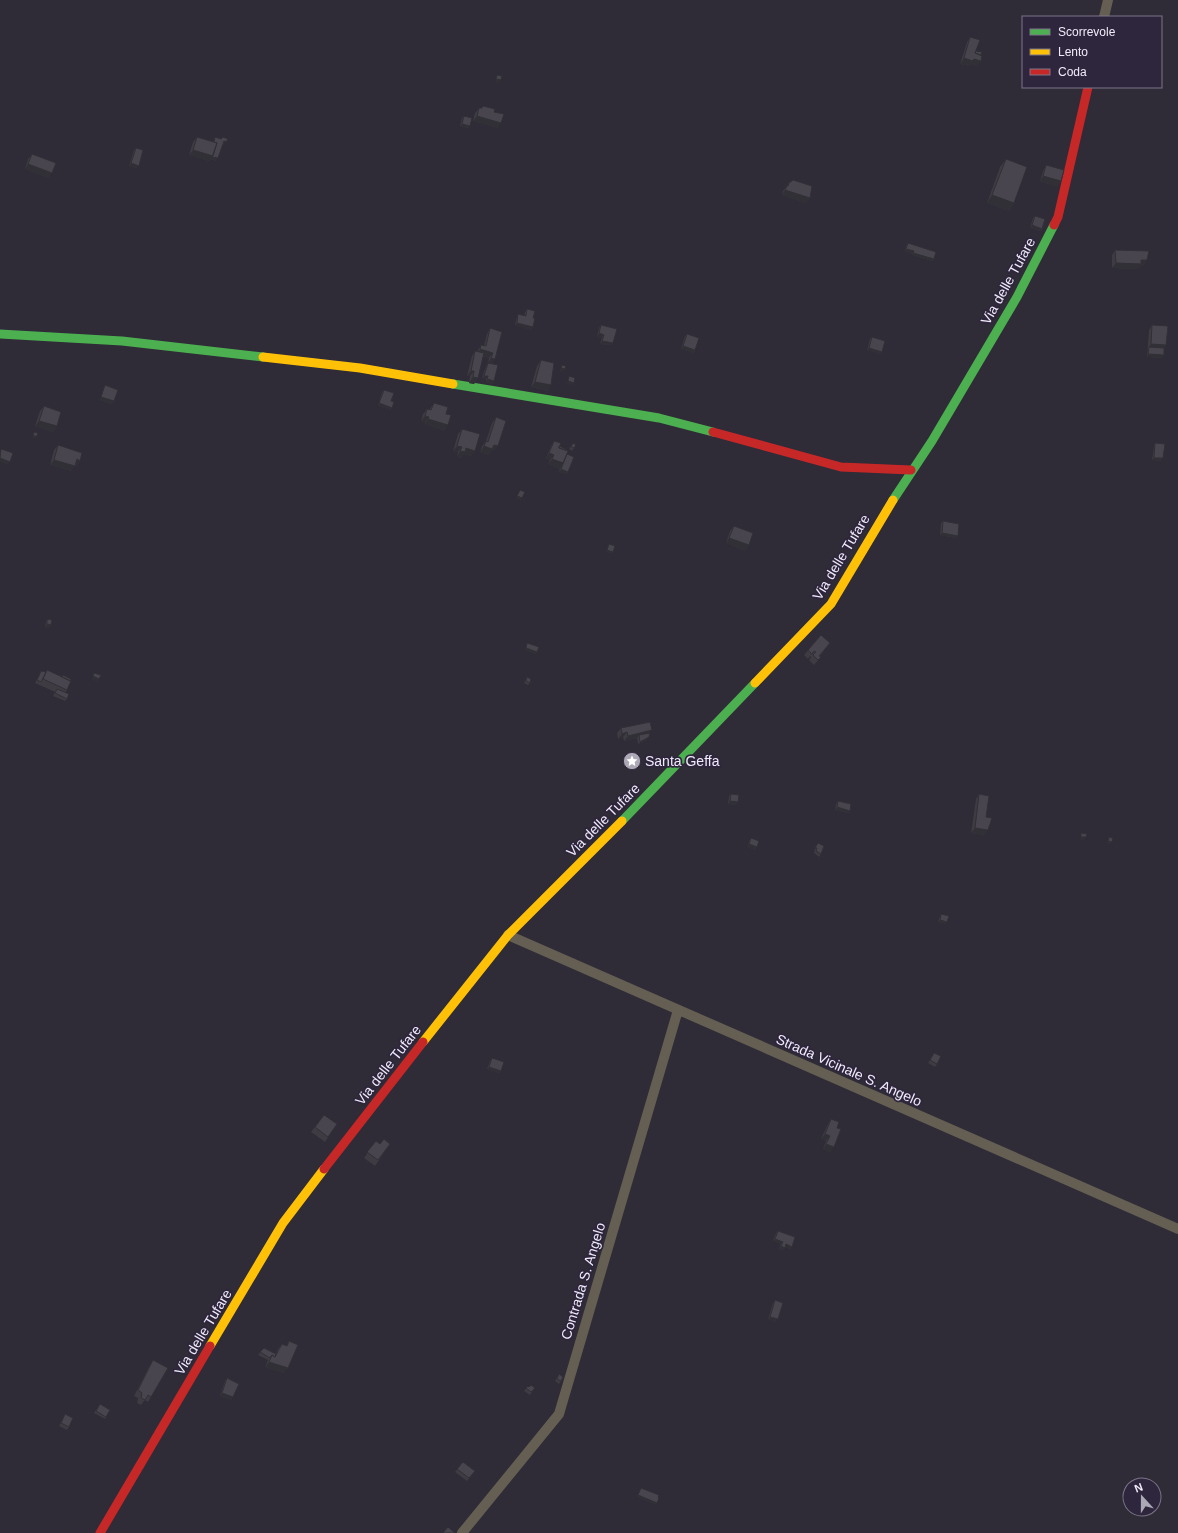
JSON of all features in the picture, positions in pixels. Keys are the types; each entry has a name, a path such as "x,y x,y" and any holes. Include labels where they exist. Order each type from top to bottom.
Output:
{"street":[{"path":"1104,16 1108,0"},
{"name":"Via delle Tufare","path":"100,1533 283,1223 347,1139 508,935 648,795 831,604 888,507 911,470 932,441 1017,297 1058,217 1088,88"},
{"path":"0,334 122,341 360,368 562,403 659,418 841,467 911,470"},
{"name":"Strada Vicinale S. Angelo","path":"508,935 1178,1229"},
{"name":"Contrada S. Angelo","path":"462,1533 559,1414 678,1010"}],"building":[{"path":"970,37 980,40 975,53 982,56 981,61 974,59 973,61 964,58"},
{"path":"976,51 982,52 981,55 975,53"},
{"path":"497,75 502,76 501,80 496,79"},
{"path":"483,106 495,109 494,112 504,114 501,123 477,116 479,108 482,108"},
{"path":"464,116 472,118 470,126 462,124"},
{"path":"197,137 217,143 213,156 193,150"},
{"path":"215,137 221,139 223,137 228,139 226,142 224,141 218,158 212,157 217,143 214,142"},
{"path":"136,148 143,150 139,166 131,163"},
{"path":"32,154 56,163 52,173 28,164"},
{"path":"1006,159 1027,167 1014,203 992,195"},
{"path":"1046,165 1064,170 1061,181 1043,176"},
{"path":"793,180 812,186 810,198 785,190 789,183"},
{"path":"1035,216 1045,219 1042,229 1032,225"},
{"path":"908,243 936,252 934,259 913,253 914,251 906,249"},
{"path":"1115,250 1149,251 1147,260 1141,260 1141,264 1116,263"},
{"path":"527,309 535,311 533,327 517,323 518,314 526,316"},
{"path":"601,325 617,329 613,343 602,341 604,335 599,333"},
{"path":"1152,325 1168,326 1166,345 1151,344"},
{"path":"490,328 502,332 495,359 491,358 493,353 480,349 481,345 486,346"},
{"path":"687,334 699,338 695,350 683,346"},
{"path":"872,337 885,341 882,352 869,348"},
{"path":"1149,347 1164,348 1164,355 1148,354"},
{"path":"475,351 484,353 478,378 473,377 474,371 471,371"},
{"path":"541,360 554,363 551,385 535,382"},
{"path":"488,363 498,365 494,381 487,379 488,376 484,376"},
{"path":"562,365 566,366 565,369 561,368"},
{"path":"569,376 575,378 574,383 568,381"},
{"path":"105,385 118,390 114,401 101,397"},
{"path":"384,390 394,393 391,401 394,402 392,408 379,403"},
{"path":"434,403 448,407 446,414 451,415 448,425 428,419 429,417 425,416 427,409 431,410"},
{"path":"44,406 61,412 57,426 39,421"},
{"path":"496,417 506,421 498,446 494,445 492,449 484,446 486,441 488,442"},
{"path":"462,429 480,434 475,451 466,448 465,452 460,451 462,447 457,446"},
{"path":"34,432 38,433 37,436 33,436"},
{"path":"554,441 561,443 559,448 568,451 563,463 552,459 554,455 549,453"},
{"path":"573,443 576,445 574,448 571,447"},
{"path":"1155,443 1165,444 1163,458 1154,458"},
{"path":"58,445 82,453 80,461 77,459 75,466 54,460"},
{"path":"559,446 566,449 566,450 559,448"},
{"path":"1,449 13,453 10,462 0,458"},
{"path":"567,454 574,457 568,472 561,469"},
{"path":"520,490 525,492 522,498 517,496"},
{"path":"943,521 959,524 958,536 942,533"},
{"path":"734,526 753,533 749,545 729,538"},
{"path":"609,544 615,546 613,552 607,550"},
{"path":"50,619 52,621 51,625 47,624 47,620"},
{"path":"821,635 830,643 819,656 821,657 818,660 813,655 816,652 814,651 812,654 808,650"},
{"path":"527,643 539,647 537,652 526,648"},
{"path":"47,670 71,681 67,690 43,679"},
{"path":"41,671 46,672 41,682 37,680"},
{"path":"94,673 101,675 99,679 93,676"},
{"path":"63,675 71,679 70,681 62,677"},
{"path":"527,677 531,679 530,683 526,681"},
{"path":"57,689 69,694 67,699 55,693"},
{"path":"650,722 652,730 628,736 627,732 622,734 621,728"},
{"path":"650,733 649,737 640,742 639,735"},
{"path":"731,794 739,795 738,802 730,801"},
{"path":"979,794 989,796 986,817 992,818 988,830 975,828"},
{"path":"838,801 851,804 850,811 837,807"},
{"path":"1081,833 1087,834 1086,837 1081,837"},
{"path":"1109,837 1113,838 1112,842 1108,841"},
{"path":"751,838 759,841 757,847 749,844"},
{"path":"818,843 824,846 821,854 816,851 817,848 815,848"},
{"path":"941,914 949,916 947,922 940,920"},
{"path":"934,1053 941,1056 937,1064 930,1060"},
{"path":"492,1058 504,1062 501,1071 489,1067"},
{"path":"324,1115 337,1124 328,1137 315,1127"},
{"path":"831,1119 839,1122 837,1128 841,1129 834,1147 826,1144 830,1136 825,1134"},
{"path":"384,1139 390,1144 378,1160 367,1152 376,1141 380,1144"},
{"path":"778,1231 795,1237 792,1247 786,1244 785,1248 781,1246 783,1242 775,1239"},
{"path":"775,1300 783,1303 778,1319 770,1317"},
{"path":"289,1341 298,1345 288,1368 269,1362 272,1355 275,1357 282,1344 287,1346"},
{"path":"264,1348 276,1354 275,1357 272,1355 270,1358 260,1352"},
{"path":"153,1360 168,1368 151,1397 148,1395 145,1400 141,1398 142,1393 138,1390"},
{"path":"559,1374 563,1377 561,1381 557,1379"},
{"path":"227,1378 239,1384 233,1397 222,1393"},
{"path":"531,1385 535,1388 531,1392 526,1388"},
{"path":"100,1404 110,1410 106,1417 96,1411"},
{"path":"65,1414 73,1418 69,1427 61,1423"},
{"path":"463,1462 475,1471 469,1478 457,1469"},
{"path":"641,1488 659,1495 657,1503 638,1495"},
{"path":"448,1527 455,1533 443,1533"}],"traffic: fast":[{"path":"893,500 932,441 1017,297 1054,225"},
{"path":"0,334 122,341 263,357"},
{"path":"453,384 659,418 713,432"},
{"path":"622,821 755,683"}],"traffic: slow":[{"path":"263,357 360,368 453,384"},
{"path":"755,683 831,604 893,500"},
{"path":"423,1042 508,935 622,821"},
{"path":"210,1346 283,1223 324,1169"}],"traffic: jam":[{"path":"1054,225 1058,217 1088,88"},
{"path":"713,432 841,467 911,470"},
{"path":"324,1169 423,1042"},
{"path":"100,1533 210,1346"}],"place":[{"name":"Santa Geffa","path":"632,761"}]}
